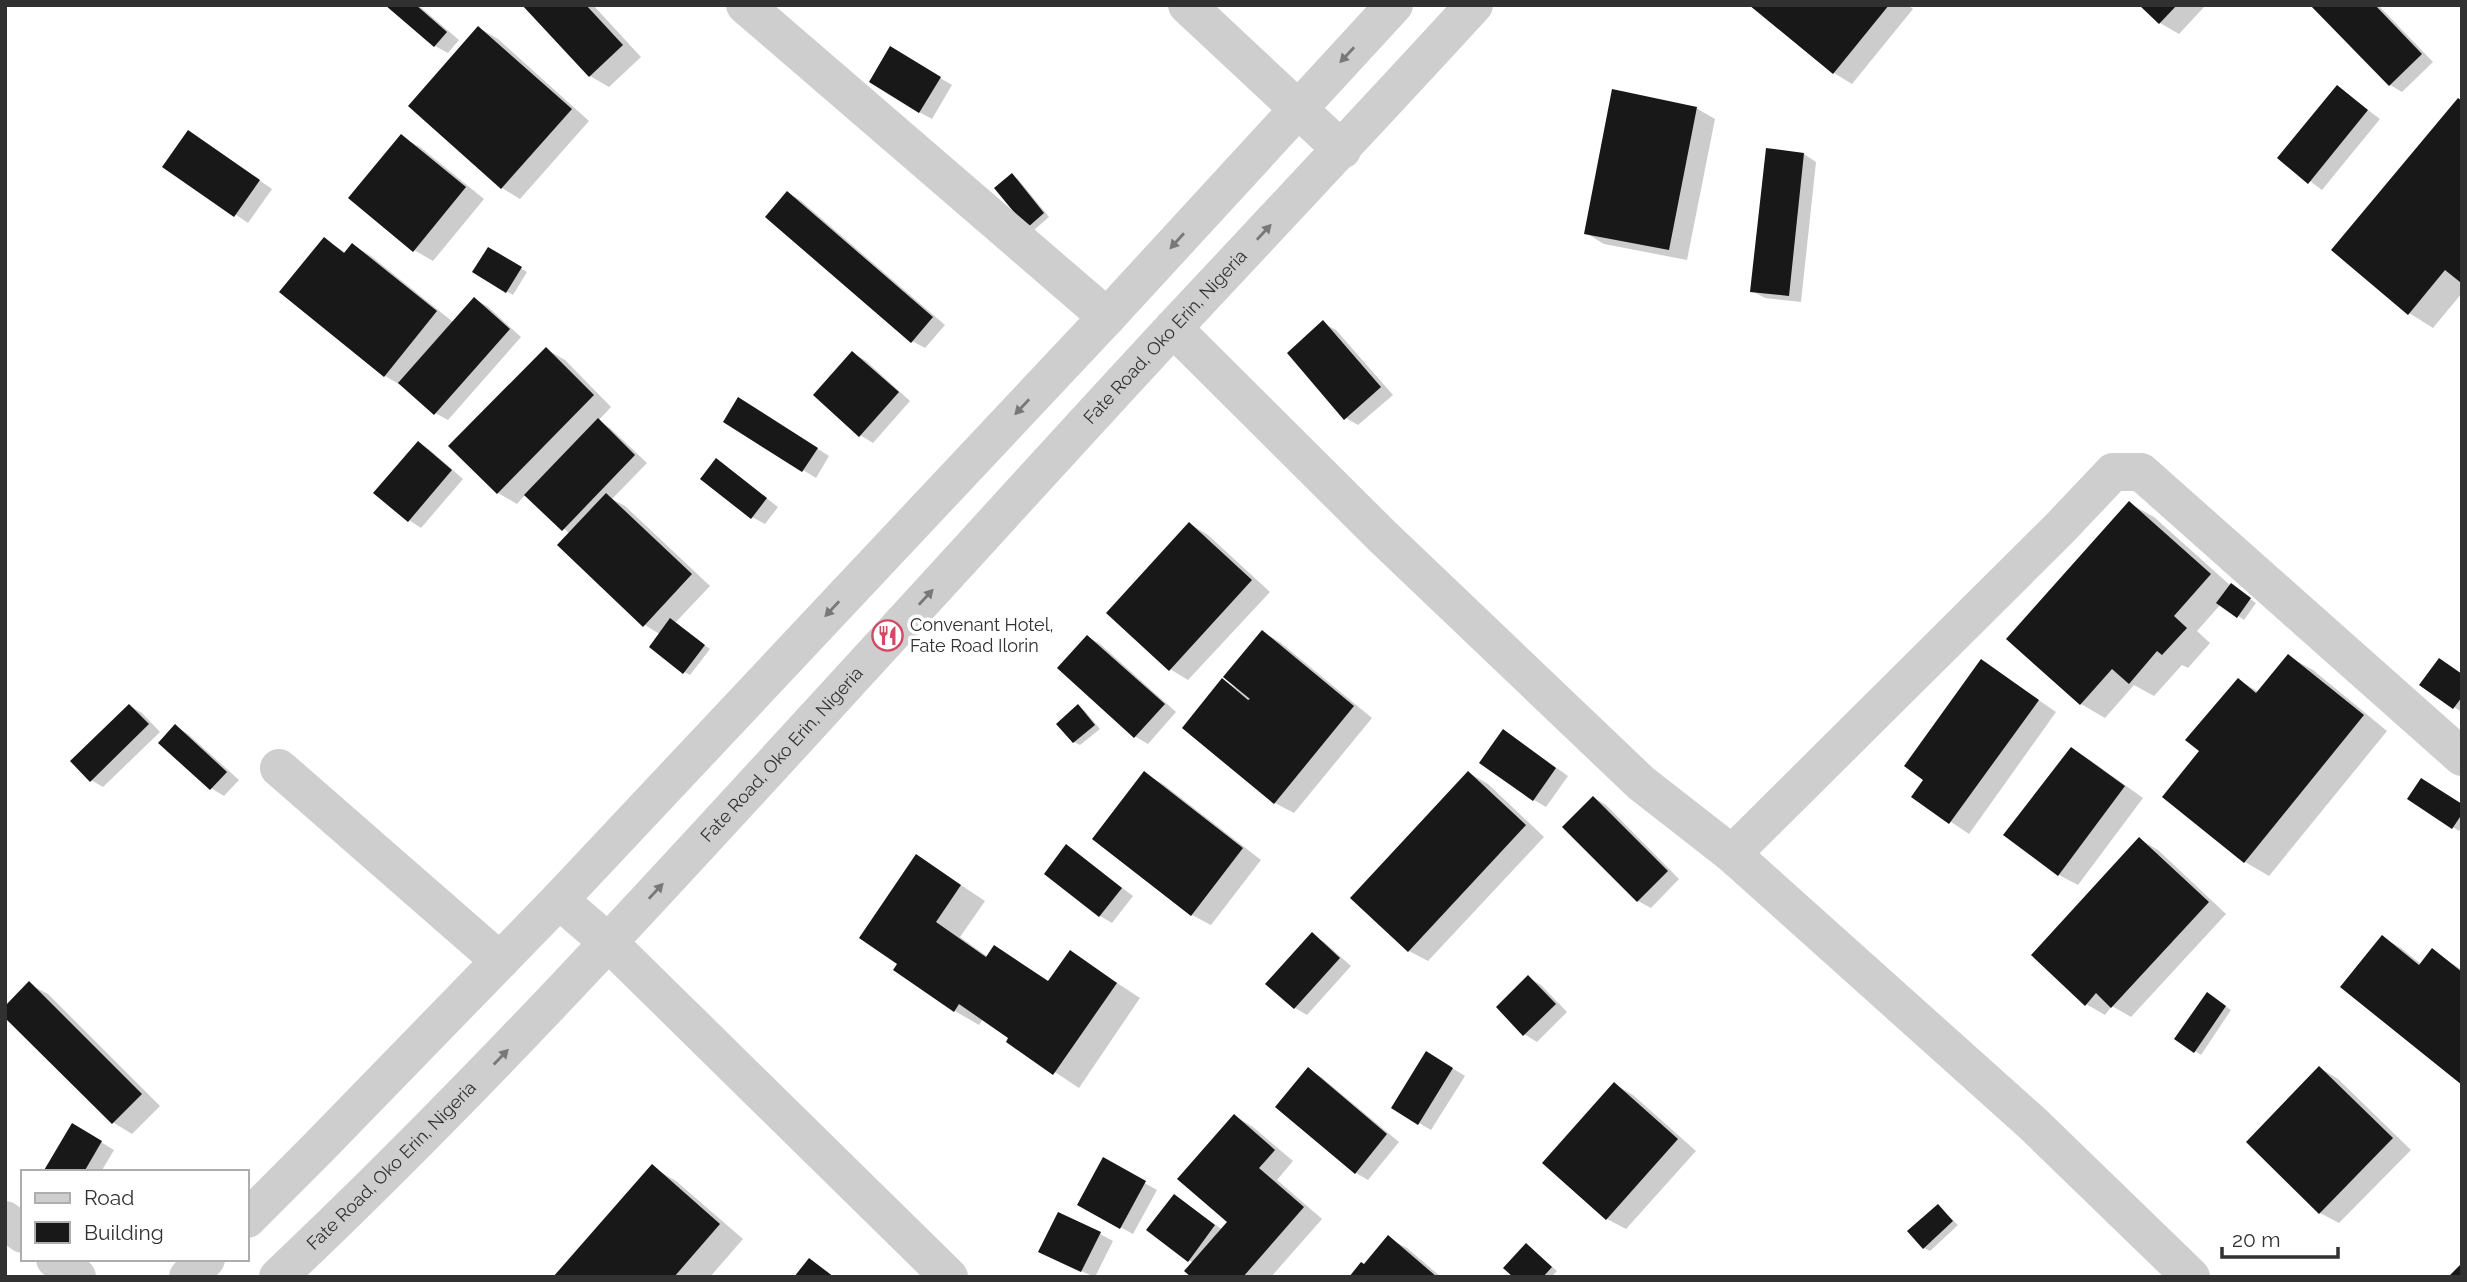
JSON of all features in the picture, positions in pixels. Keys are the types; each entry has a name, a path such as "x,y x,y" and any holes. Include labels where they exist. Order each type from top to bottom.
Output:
{"street":[{"path":"745,5 1107,317"},
{"path":"1187,5 1342,150"},
{"path":"248,1218 559,900 1107,317 1394,5"},
{"name":"Fate Road, Oko Erin, Nigeria","path":"278,1277 454,1105 609,943 1173,328 1342,150 1474,5"},
{"path":"1173,328 1382,536 1641,783 1732,854 2031,1122 2191,1277"},
{"path":"1732,854 2113,472 2141,472 2462,757"},
{"path":"279,768 500,961"},
{"path":"559,900 609,943 949,1277"},
{"path":"5,1220 21,1232"},
{"path":"57,1261 77,1277"},
{"path":"188,1277 203,1261"}],"building":[{"path":"385,5 416,5 447,32 434,47"},
{"path":"522,5 586,5 623,45 589,77"},
{"path":"1749,5 1889,5 1833,74"},
{"path":"2139,5 2177,5 2159,24"},
{"path":"2310,5 2375,5 2422,54 2389,86"},
{"path":"478,26 572,109 501,189 408,106"},
{"path":"890,46 941,77 919,113 869,82"},
{"path":"2337,85 2368,110 2308,184 2277,158"},
{"path":"1612,89 1697,107 1669,250 1584,234"},
{"path":"2458,98 2462,101 2462,280 2460,282 2445,270 2408,315 2331,250"},
{"path":"188,130 260,180 234,217 162,167"},
{"path":"401,134 466,187 413,252 348,198"},
{"path":"1766,148 1804,153 1789,296 1750,292"},
{"path":"1012,173 1044,213 1027,228 994,188"},
{"path":"787,191 933,317 911,343 765,217"},
{"path":"324,237 344,253 352,243 437,311 384,377 279,292"},
{"path":"488,247 522,267 506,293 472,272"},
{"path":"474,297 510,329 434,415 398,383"},
{"path":"1323,320 1381,387 1344,420 1287,353"},
{"path":"546,347 594,395 497,494 448,446"},
{"path":"852,351 899,392 859,437 813,395"},
{"path":"738,397 818,448 802,472 723,422"},
{"path":"598,418 635,455 562,531 524,495"},
{"path":"418,441 452,470 408,522 373,493"},
{"path":"716,458 767,498 751,519 700,479"},
{"path":"606,493 692,574 643,627 557,545"},
{"path":"2129,501 2211,574 2174,616 2187,628 2162,655 2157,651 2129,684 2112,669 2080,705 2006,639"},
{"path":"1189,522 1252,580 1169,671 1106,613"},
{"path":"2231,583 2251,598 2237,618 2216,603"},
{"path":"670,618 705,645 683,674 649,647"},
{"path":"1262,630 1354,706 1274,804 1182,728 1222,678 1250,699 1223,677"},
{"path":"1087,635 1165,704 1134,738 1057,668"},
{"path":"2288,654 2364,715 2244,863 2162,797 2199,751 2185,740 2238,678 2256,693"},
{"path":"2439,658 2462,674 2462,697 2453,709 2419,685"},
{"path":"1981,659 2039,700 1949,824 1911,797 1923,780 1904,766"},
{"path":"129,704 149,724 90,782 70,761"},
{"path":"1078,704 1095,725 1073,743 1056,724"},
{"path":"175,724 227,772 210,790 158,743"},
{"path":"1503,729 1556,768 1533,801 1479,763"},
{"path":"2071,747 2125,786 2058,876 2003,835"},
{"path":"1144,771 1243,848 1191,916 1092,839"},
{"path":"1468,771 1526,825 1408,952 1350,898"},
{"path":"2421,778 2462,804 2462,814 2452,829 2407,799"},
{"path":"1593,796 1668,871 1637,902 1562,827"},
{"path":"2139,837 2209,902 2111,1008 2096,993 2085,1006 2031,955"},
{"path":"1066,844 1122,888 1099,917 1044,874"},
{"path":"916,854 961,885 936,922 986,957 994,945 1048,981 1070,950 1117,983 1053,1075 1006,1042 1008,1038 959,1004 954,1012 893,970 897,964 859,938"},
{"path":"1312,932 1340,958 1294,1009 1265,984"},
{"path":"2382,935 2419,965 2432,948 2462,972 2462,1085 2340,987"},
{"path":"1528,975 1556,1004 1523,1036 1496,1007"},
{"path":"29,981 142,1094 112,1124 5,1018 5,1006"},
{"path":"2207,992 2226,1006 2194,1053 2174,1039"},
{"path":"1426,1051 1453,1068 1418,1125 1391,1108"},
{"path":"2319,1066 2393,1138 2319,1214 2246,1142"},
{"path":"1308,1067 1387,1134 1355,1174 1275,1107"},
{"path":"1614,1082 1678,1139 1606,1220 1542,1163"},
{"path":"1234,1114 1275,1150 1259,1168 1304,1207 1243,1277 1191,1277 1184,1271 1227,1222 1177,1179"},
{"path":"72,1123 102,1141 85,1170 44,1170"},
{"path":"1103,1157 1146,1181 1120,1229 1077,1205"},
{"path":"652,1164 720,1224 674,1277 553,1277"},
{"path":"1174,1194 1215,1225 1188,1262 1146,1230"},
{"path":"1938,1204 1953,1221 1923,1249 1907,1231"},
{"path":"1058,1212 1101,1232 1081,1272 1038,1252"},
{"path":"1388,1235 1437,1277 1349,1277 1361,1262 1364,1264"},
{"path":"1526,1243 1552,1267 1543,1277 1513,1277 1503,1268"},
{"path":"809,1258 834,1277 794,1277"},
{"path":"2462,1263 2462,1277 2448,1277"}],"place":[{"name":"Convenant Hotel, Fate Road Ilorin","path":"887,635"}]}
